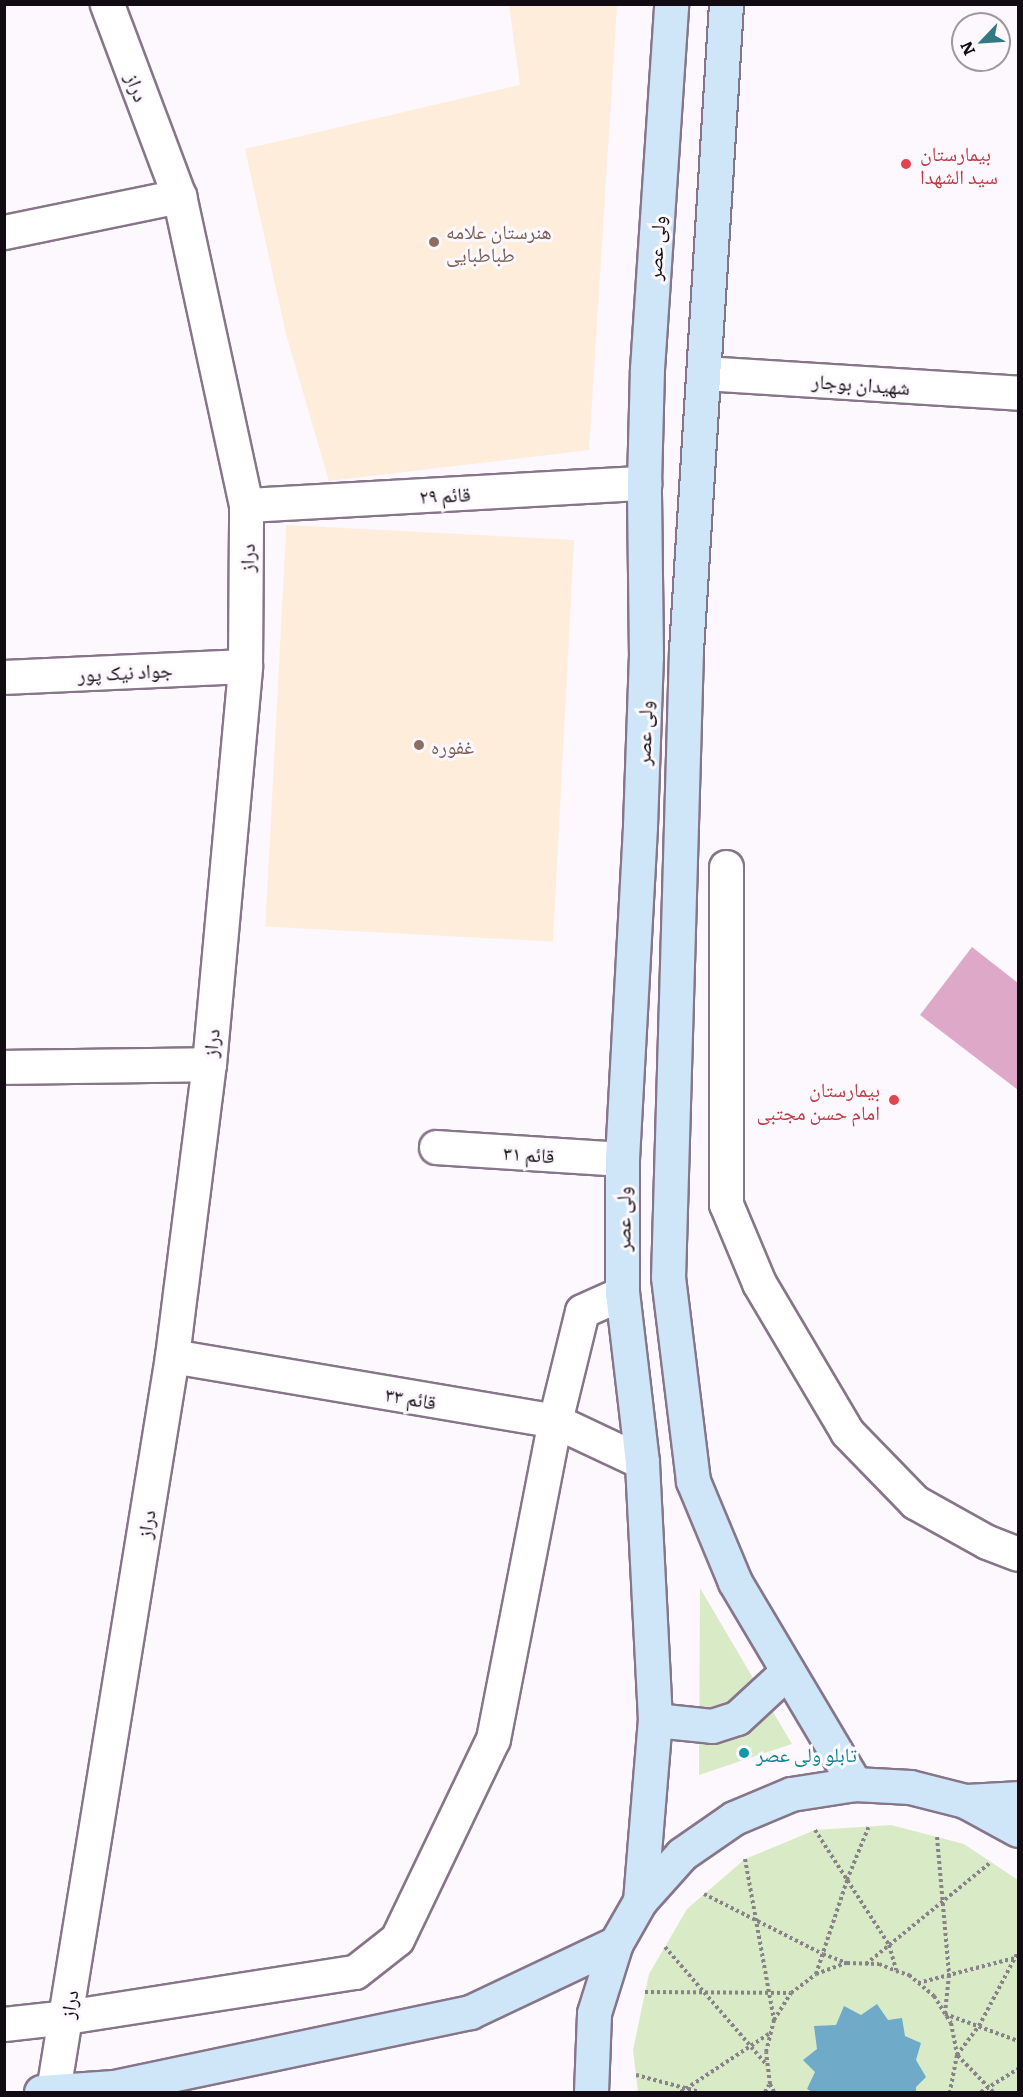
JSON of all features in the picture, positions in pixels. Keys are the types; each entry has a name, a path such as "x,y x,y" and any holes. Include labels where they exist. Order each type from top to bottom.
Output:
{"main road":[{"name":"ولی عصر","path":"640,1901 655,1720 642,1462 622,1293 621,1159 640,826 645,668 644,483 647,369 671,4"},
{"path":"726,4 686,650 668,1277 693,1481 735,1582 855,1784"},
{"path":"655,1720 712,1726 737,1718 788,1671"},
{"path":"591,2092 594,2013 616,1943 640,1901 682,1854 734,1818 791,1794 855,1784 910,1787 965,1801 1018,1830"},
{"path":"965,1801 1018,1798"},
{"path":"47,2092 114,2086 470,2012 616,1943"}],"street":[{"name":"دراز","path":"47,2092 66,2018 172,1356 208,1064 245,666 246,505 179,196 107,4"},
{"path":"4,232 179,196"},
{"name":"شهیدان بوجار","path":"704,373 1018,393"},
{"name":"قائم ۲۹","path":"246,505 644,483"},
{"name":"جواد نیک پور","path":"4,677 245,666"},
{"path":"726,867 726,1203 759,1283 847,1432 915,1502 987,1542 1018,1554"},
{"path":"4,1068 208,1064"},
{"name":"قائم ۳۱","path":"436,1147 621,1159"},
{"path":"4,2024 66,2018 355,1972 398,1939 493,1739 555,1421 582,1311 622,1293"},
{"name":"قائم ۳۳","path":"172,1356 555,1421 642,1462"}],"path":[{"path":"816,1974 847,1880 869,1826"},
{"path":"815,1830 889,1945 896,1971"},
{"path":"937,1837 949,1975 945,2014"},
{"path":"745,1859 774,2020"},
{"path":"866,1964 992,1862"},
{"path":"704,1894 847,1964"},
{"path":"665,1947 768,2066"},
{"path":"957,2055 979,2026 1017,1958 1018,1952"},
{"path":"918,1983 1017,1958"},
{"path":"774,2092 770,2084 766,2052 774,2020 791,1994 816,1974 847,1964 879,1964 918,1983 934,1996 951,2023 957,2055 952,2092"},
{"path":"645,1992 791,1994"},
{"path":"945,2014 1018,2041"},
{"path":"681,2092 771,2032"},
{"path":"957,2055 993,2092"},
{"path":"981,2092 1018,2069"},
{"path":"636,2075 700,2092"},
{"path":"765,2092 770,2084"}],"shaded area":[{"name":"هنرستان علامه طباطبایی","path":"509,5 617,5 589,450 329,481 286,334 245,149 520,85"},
{"name":"غفوره","path":"286,525 574,540 553,941 265,926"}],"green space":[{"path":"700,1588 792,1744 699,1775"},
{"path":"891,1825 964,1844 1018,1880 1018,2092 638,2092 633,2050 649,1974 687,1909 745,1859 815,1830"}],"water":[{"path":"877,2004 888,2020 902,2018 905,2036 921,2043 916,2060 926,2077 916,2087 916,2092 812,2092 807,2089 815,2072 803,2060 817,2049 814,2026 836,2025 844,2006 861,2015"}],"building":[{"path":"972,947 1018,983 1018,1090 920,1015"}],"place":[{"name":"بیمارستان سید الشهدا","path":"906,164"},
{"name":"هنرستان علامه طباطبایی","path":"434,242"},
{"name":"غفوره","path":"419,745"},
{"name":"بیمارستان امام حسن مجتبی","path":"894,1100"},
{"name":"تابلو ولی عصر","path":"744,1753"}]}
